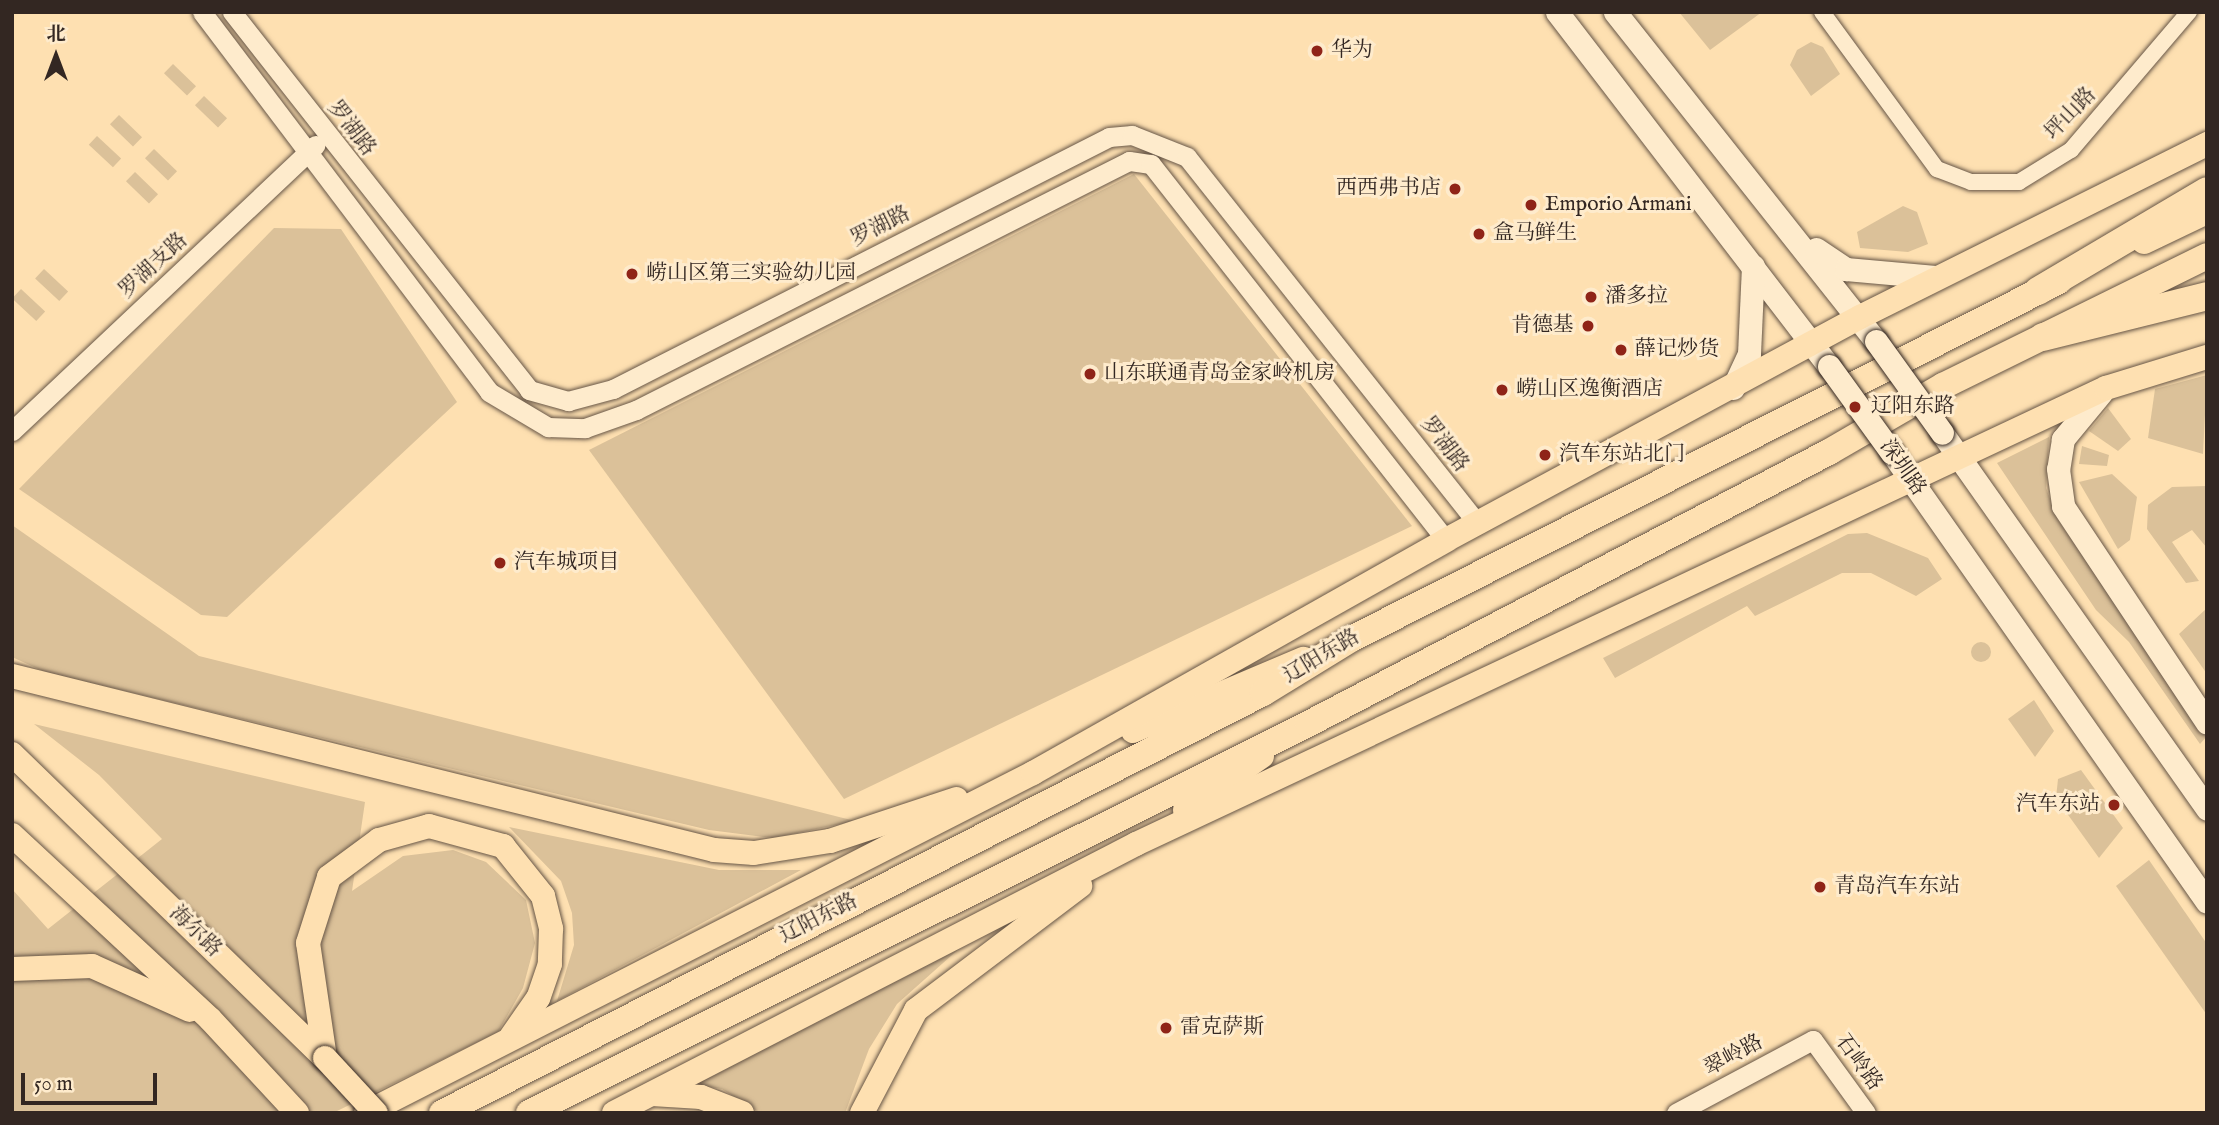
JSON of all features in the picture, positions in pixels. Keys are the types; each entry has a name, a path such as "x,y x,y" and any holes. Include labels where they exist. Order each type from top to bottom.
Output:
{"highway":[{"path":"2038,291 2207,191"},
{"name":"辽阳东路","path":"442,1113 1264,693 1351,639 1805,415 2038,291 2207,211"},
{"name":"辽阳东路","path":"529,1113 1308,723 2043,337 2207,256"},
{"path":"2043,337 2207,296"}],"main road":[{"name":"深圳路","path":"1557,12 1753,266 1892,453 2207,902"},
{"path":"1615,12 1860,317 2207,809"},
{"name":"辽阳东路","path":"366,1113 1033,773 1477,523 1733,388 1821,357 1860,317 1935,277 2206,144"},
{"path":"1800,239 1846,269 1935,277"},
{"path":"1733,388 1753,331 1753,266"},
{"path":"614,1113 1136,844 2106,388 2207,357"},
{"path":"2106,388 2063,439 2058,469 2063,506 2207,723"},
{"path":"12,676 714,850 754,853 830,841 1033,773 1351,639"},
{"path":"862,1113 916,1010 1136,844 1308,723"},
{"name":"海尔路","path":"14,755 325,1058 376,1113"},
{"path":"325,1058 307,943 330,877 379,839 429,826 503,846 542,896 551,929 550,964 538,998 509,1040"},
{"path":"12,835 210,1019 297,1113"},
{"path":"12,969 92,966 210,1019"},
{"path":"651,1094 701,1097 742,1113"}],"street":[{"path":"202,12 489,392 548,427 585,428 636,410 1129,161 1151,164 1446,540"},
{"name":"罗湖路","path":"232,12 496,353 529,390 568,401 613,389 1109,137 1159,140 1187,157 1477,523"},
{"name":"坪山路","path":"1822,12 1937,169 1971,182 2019,182 2071,150 2189,12"},
{"name":"罗湖支路","path":"12,431 327,135"},
{"name":"翠岭路","path":"1676,1113 1813,1040"},
{"name":"石岭路","path":"1813,1040 1866,1113"}],"shaded area":[{"path":"1679,12 1762,12 1710,50"},
{"path":"1811,42 1823,47 1840,74 1811,96 1790,65 1797,50"},
{"path":"173,64 196,86 187,96 164,73"},
{"path":"204,96 227,118 218,128 195,105"},
{"path":"119,115 142,137 133,147 110,124"},
{"path":"97,136 121,159 113,167 89,145"},
{"path":"154,149 177,171 168,181 145,158"},
{"path":"135,172 158,194 149,204 126,181"},
{"path":"1134,174 1412,526 844,799 589,450"},
{"path":"1903,206 1917,212 1928,244 1908,252 1860,248 1857,232"},
{"path":"274,228 341,229 457,402 227,617 201,615 19,489"},
{"path":"44,269 68,292 59,301 35,279"},
{"path":"21,289 45,312 36,321 12,299"},
{"path":"2207,375 2203,454 2148,438 2155,389"},
{"path":"2108,408 2131,439 2118,451 2089,431"},
{"path":"2049,437 2046,488 2058,520 2207,736 2200,744 2129,642 2096,610 1997,463"},
{"path":"2082,446 2109,455 2107,466 2079,464"},
{"path":"2112,474 2137,497 2130,540 2118,549 2079,482"},
{"path":"2207,486 2207,548 2192,530 2172,542 2199,581 2186,583 2147,529 2148,505 2172,487"},
{"path":"12,525 199,656 855,821 773,838 709,830 45,672 12,657"},
{"path":"1867,533 1928,558 1942,579 1916,596 1871,573 1842,573 1755,616 1747,606 1615,678 1603,658 1848,534"},
{"path":"2207,608 2207,674 2179,634"},
{"path":"1981,642 1988,645 1991,652 1988,659 1981,662 1974,659 1971,652 1974,645"},
{"path":"2034,700 2054,731 2035,757 2008,719"},
{"path":"34,724 365,802 352,891 403,856 453,850 486,862 526,900 535,943 523,988 498,1032 333,1113 12,1113 12,889 48,929 162,839 99,775"},
{"path":"2081,770 2123,828 2099,858 2056,798 2058,779"},
{"path":"509,827 719,870 801,870 557,1001 574,945 572,913 561,881"},
{"path":"2149,860 2207,944 2207,1015 2116,886"},
{"path":"961,947 897,1004 869,1049 845,1113 760,1113 722,1089 690,1084"}],"place":[{"name":"华为","path":"1317,51"},
{"name":"西西弗书店","path":"1455,189"},
{"name":"Emporio Armani","path":"1531,205"},
{"name":"盒马鲜生","path":"1479,234"},
{"name":"崂山区第三实验幼儿园","path":"632,274"},
{"name":"潘多拉","path":"1591,297"},
{"name":"肯德基","path":"1588,326"},
{"name":"薛记炒货","path":"1621,350"},
{"name":"山东联通青岛金家岭机房","path":"1090,374"},
{"name":"崂山区逸衡酒店","path":"1502,390"},
{"name":"辽阳东路","path":"1855,407"},
{"name":"汽车东站北门","path":"1545,455"},
{"name":"汽车城项目","path":"500,563"},
{"name":"汽车东站","path":"2114,805"},
{"name":"青岛汽车东站","path":"1820,887"},
{"name":"雷克萨斯","path":"1166,1028"}]}
